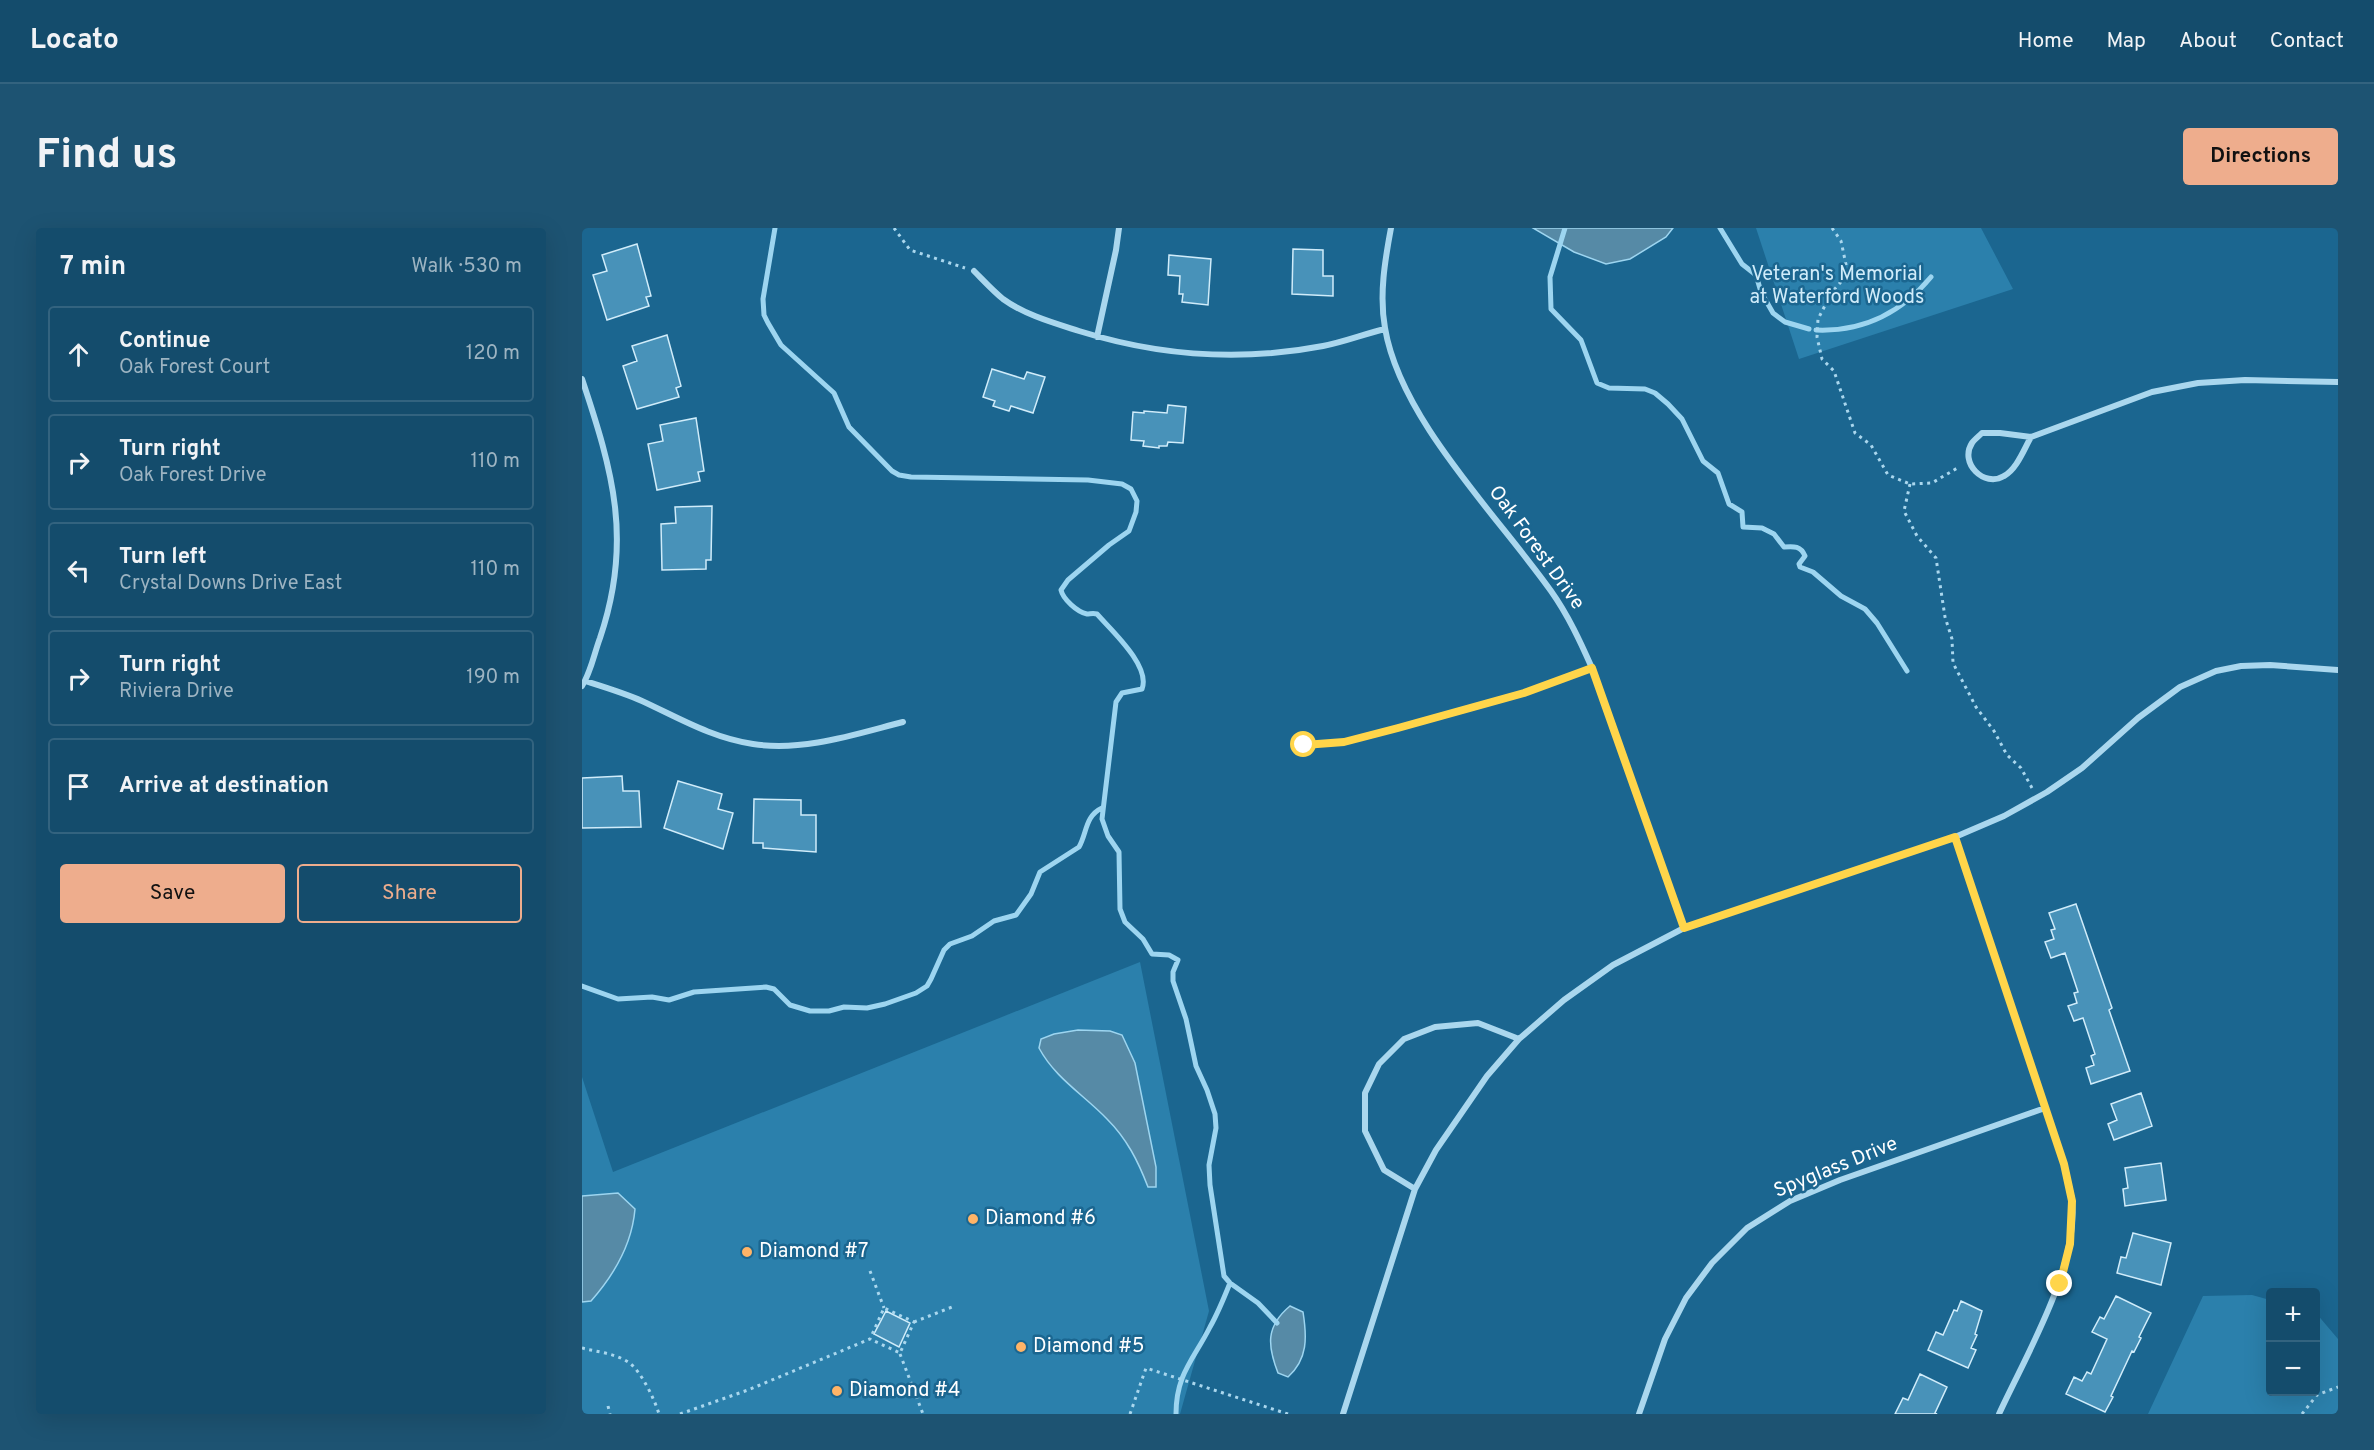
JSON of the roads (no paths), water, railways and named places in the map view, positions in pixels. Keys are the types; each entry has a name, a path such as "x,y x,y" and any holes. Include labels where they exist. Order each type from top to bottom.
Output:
{"street":[{"path":"1097,337 1119,228"},
{"name":"Oak Forest Drive","path":"1391,228 1385,262 1383,303 1385,329 1408,394 1444,450 1552,592 1580,640 1684,928"},
{"path":"974,271 1004,300 1047,321 1097,337 1163,352 1223,356 1323,346 1385,329"},
{"path":"582,379 606,450 618,519 616,572 605,623 584,683 640,700 705,732 755,745 775,746 817,742 903,722"},
{"path":"2031,437 2016,463 2004,476 1988,479 1976,473 1969,461 1971,445 1982,433 2031,437 2152,392 2198,383 2245,380 2338,382"},
{"path":"1343,1414 1415,1190 1436,1150 1487,1076 1519,1039 1564,1000 1613,965 1684,928 1955,837 2004,816 2082,768 2138,718 2180,687 2216,671 2241,666 2270,665 2338,670"},
{"path":"1304,745 1344,742 1398,728 1524,693 1592,668"},
{"path":"1955,837 2064,1164 2072,1201 2070,1244 2060,1284 1999,1414"},
{"path":"1415,1190 1384,1170 1365,1131 1365,1093 1379,1064 1404,1039 1436,1027 1478,1023 1519,1039"},
{"name":"Spyglass Drive","path":"1639,1414 1665,1339 1686,1298 1712,1263 1747,1228 1790,1201 1840,1179 2045,1108"}],"waterway":[{"path":"775,228 763,299 764,315 781,345 834,393 849,427 892,471 911,477 1088,480 1122,484 1131,489 1137,501 1136,512 1129,531 1068,580 1061,590 1067,601 1079,611 1097,614 1128,649 1141,670 1142,689 1122,693 1116,702 1102,819 1108,836 1119,852 1120,909 1125,922 1143,939 1152,954 1169,955 1178,960 1173,972 1173,981 1186,1019 1196,1066 1215,1114 1216,1128 1209,1165 1210,1185 1224,1276 1258,1303 1277,1323"},
{"path":"1565,228 1550,277 1551,309 1581,340 1597,383 1609,388 1645,389 1655,393 1668,404 1682,419 1703,461 1718,473 1729,504 1742,512 1743,527 1762,528 1774,534 1784,547 1799,548 1805,556 1799,564 1800,567 1813,572 1841,596 1865,609 1877,623 1907,671"},
{"path":"1720,228 1742,264 1756,275 1761,292 1773,313 1785,322 1809,329"},
{"path":"1816,330 1850,328 1880,318 1907,301 1931,277"},
{"path":"582,986 618,999 652,997 669,1000 694,992 766,987 774,989 790,1005 810,1011 829,1011 844,1007 867,1008 885,1004 916,993 927,986 944,950 950,944 972,936 994,921 1016,915 1031,894 1040,872 1079,847 1089,820 1096,811 1102,808"},
{"path":"1176,1414 1179,1388 1183,1377 1216,1316 1230,1283"}],"place":[{"name":"Diamond #6","path":"973,1219"},
{"name":"Diamond #7","path":"747,1252"},
{"name":"Diamond #5","path":"1021,1347"},
{"name":"Diamond #4","path":"837,1391"}],"park label":[{"name":"Veteran's Memorial at Waterford Woods","path":"1837,286"}]}
